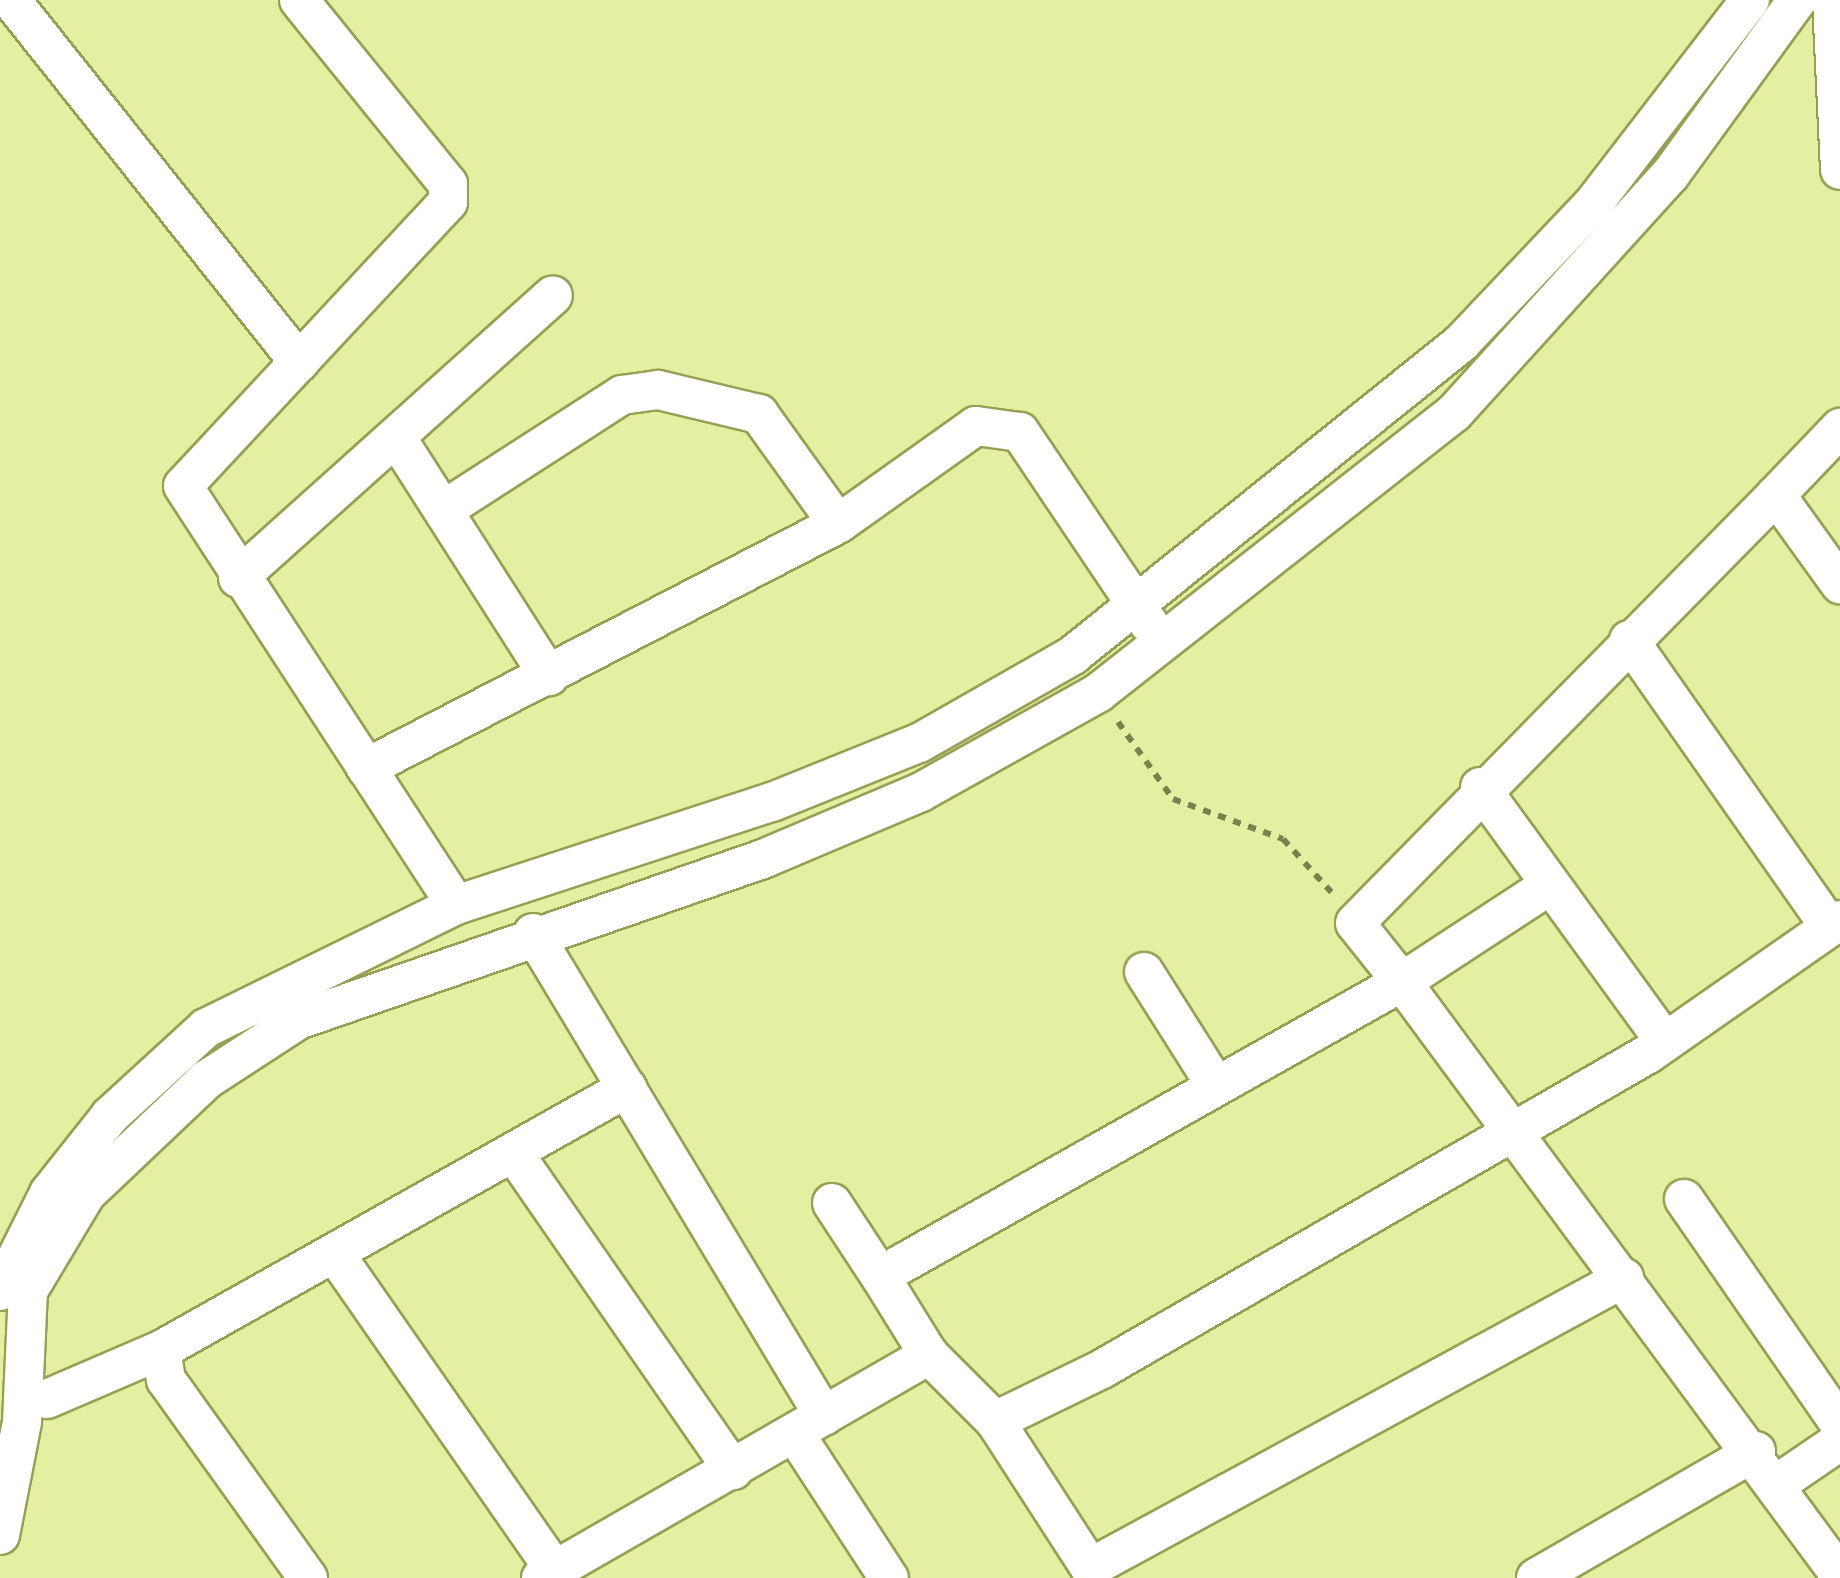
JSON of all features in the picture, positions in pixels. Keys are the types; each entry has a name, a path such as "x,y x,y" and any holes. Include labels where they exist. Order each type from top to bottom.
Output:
{"street":[{"path":"12,0 299,362"},
{"path":"299,0 448,184 448,202 183,486 238,578 456,906"},
{"path":"0,1291 13,1252 98,1132 206,1028 456,906 772,802 919,743 1073,655 1462,342 1592,204 1750,0"},
{"path":"0,1535 22,1422 28,1291 86,1194 244,1049 533,934 765,858 920,792 1098,694 1454,414 1547,320 1670,176 1797,0"},
{"path":"1832,0 1840,170"},
{"path":"238,578 553,295"},
{"path":"448,507 622,395 658,390 759,414 838,524"},
{"path":"366,768 838,524 976,426 1000,424 1020,432 1162,644"},
{"path":"1840,428 1480,788 1355,923 1756,1451 1840,1575"},
{"path":"396,436 448,507 549,676"},
{"path":"1776,495 1840,584"},
{"path":"995,1421 1665,1042 1835,923 1629,640"},
{"path":"1480,788 1665,1042"},
{"path":"880,1276 1402,982 1550,885"},
{"path":"533,934 627,1088 890,1578"},
{"path":"1144,972 1216,1086"},
{"path":"47,1399 161,1350 627,1088"},
{"path":"513,1152 734,1470"},
{"path":"1684,1199 1840,1424"},
{"path":"832,1202 929,1355 995,1421 1090,1568 1624,1278"},
{"path":"335,1254 548,1574 604,1564 734,1470 929,1355"},
{"path":"161,1350 166,1380 308,1578"},
{"path":"1777,1484 1840,1441"},
{"path":"1536,1578 1756,1451"}],"path":[{"path":"1098,694 1173,799 1282,838 1355,923"}]}
